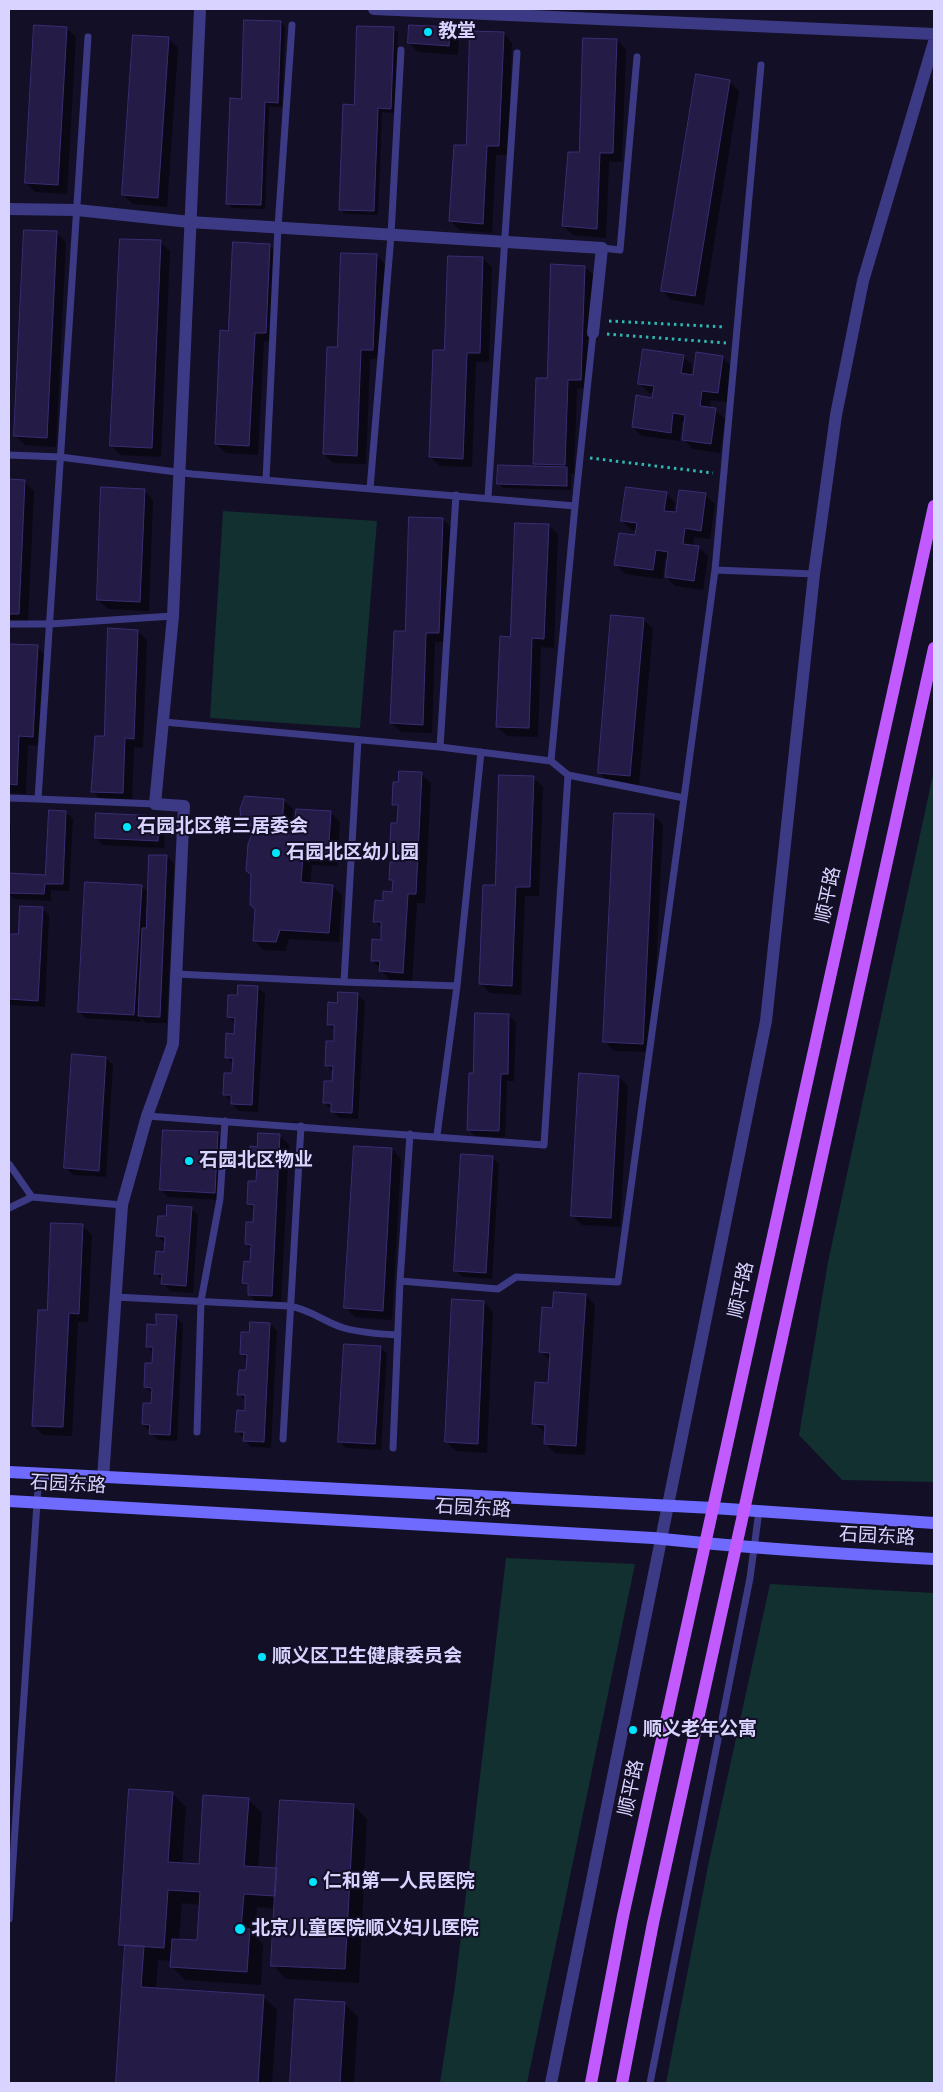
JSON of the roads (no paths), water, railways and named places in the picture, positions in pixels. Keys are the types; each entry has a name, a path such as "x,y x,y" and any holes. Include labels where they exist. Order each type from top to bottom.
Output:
{"main road":[{"name":"顺平路","path":"591,2083 623,1916 934,506"},
{"path":"622,2083 653,1923 934,648"},
{"name":"石园东路","path":"9,1472 668,1505 934,1522"},
{"name":"石园东路","path":"9,1501 661,1539 754,1548 934,1559"}],"street":[{"path":"103,1478 122,1205 147,1116 174,1044 184,806 155,804 173,616 200,9"},
{"path":"374,9 591,13 934,34"},
{"path":"551,2083 766,1021 814,574 836,415 863,281 934,42"},
{"path":"9,209 77,210 190,222 602,248 593,333"}],"lane":[{"path":"266,480 278,227 292,25"},
{"path":"38,799 88,38"},
{"path":"370,489 391,235 402,50"},
{"path":"488,497 517,53"},
{"path":"602,248 620,250 637,57"},
{"path":"400,1281 498,1289 516,1277 618,1282 715,570 761,65"},
{"path":"550,761 593,333"},
{"path":"9,455 60,457 180,472 370,489 488,497 575,506"},
{"path":"440,747 456,495"},
{"path":"715,570 814,574"},
{"path":"9,624 50,624 173,616"},
{"path":"164,722 440,747 550,761 568,775 684,798"},
{"path":"344,982 358,740"},
{"path":"437,1136 457,986 481,752"},
{"path":"147,1116 544,1145 568,775"},
{"path":"9,798 155,804"},
{"path":"176,974 457,986"},
{"path":"197,1432 201,1301 220,1200 225,1121"},
{"path":"283,1439 289,1306 301,1126"},
{"path":"393,1448 400,1281 410,1134"},
{"path":"9,1164 32,1197"},
{"path":"9,1208 32,1197 122,1205"},
{"path":"115,1297 289,1306 302,1308 343,1328 375,1334 398,1335"},
{"path":"9,1919 39,1473"},
{"path":"650,2083 754,1548 759,1511"}],"place":[{"name":"教堂","path":"428,32"},
{"name":"石园北区第三居委会","path":"127,827"},
{"name":"石园北区幼儿园","path":"276,853"},
{"name":"石园北区物业","path":"189,1161"},
{"name":"顺义区卫生健康委员会","path":"262,1657"},
{"name":"顺义老年公寓","path":"633,1730"},
{"name":"仁和第一人民医院","path":"313,1882"},
{"name":"北京儿童医院顺义妇儿医院","path":"240,1929"}]}
